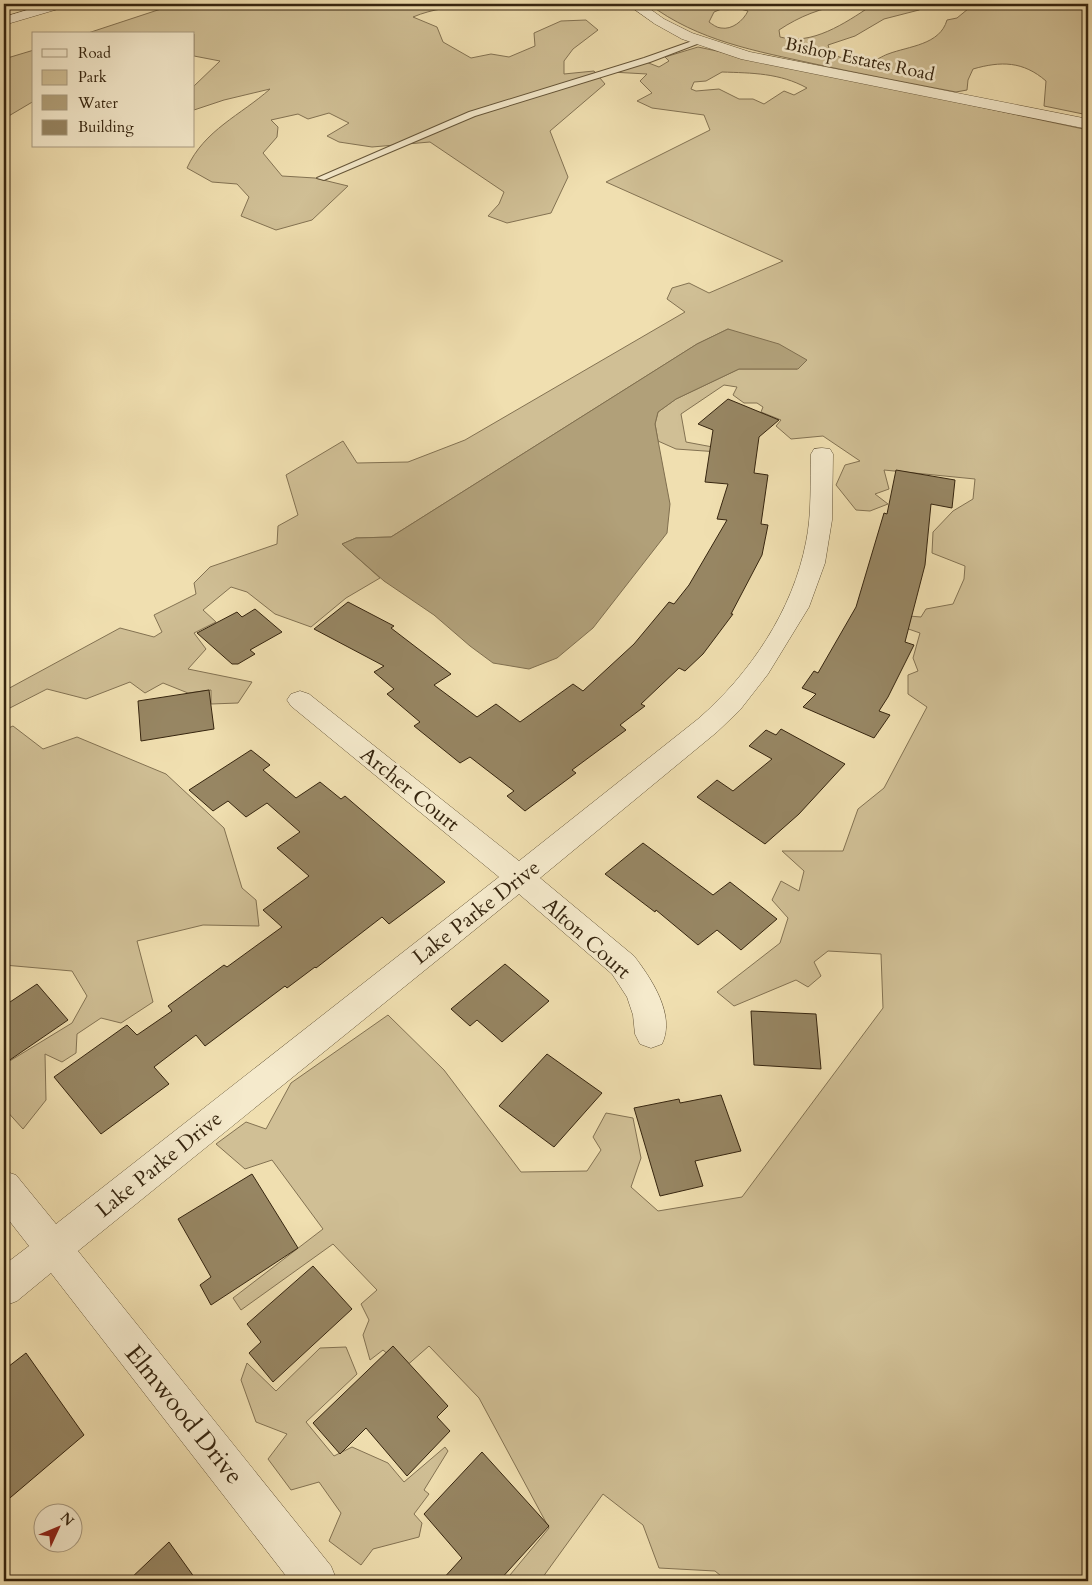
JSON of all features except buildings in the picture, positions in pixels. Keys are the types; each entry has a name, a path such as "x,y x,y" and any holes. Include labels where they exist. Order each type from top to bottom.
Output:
{"street":[{"path":"4,21 60,4"},
{"name":"Bishop Estates Road","path":"634,4 660,22 701,41 728,50 1088,124"},
{"name":"Lake Parke Drive","path":"4,1288 684,747 730,704 766,660 786,627 806,584 818,542 822,454"},
{"name":"Archer Court","path":"300,700 519,878"},
{"name":"Alton Court","path":"519,878 623,965 635,980 647,1006 651,1034"},
{"name":"Elmwood Drive","path":"4,1186 220,1457 316,1581"}],"lane":[{"path":"321,178 472,114 647,60 701,41"}],"green space":[{"path":"176,4 526,4 456,7 413,17 437,27 443,42 471,58 491,54 509,57 535,46 534,33 561,21 586,20 598,30 573,49 564,61 564,74 594,71 605,84 550,131 568,177 551,213 507,223 488,216 499,204 504,192 430,142 372,147 339,142 327,136 349,123 329,113 308,119 298,114 271,120 278,127 277,137 263,153 282,176 315,178 348,186 312,220 276,230 241,216 249,197 237,184 212,182 187,168 194,155 213,133 270,89 224,100 195,110 195,85 220,61 195,56 195,32 91,32"},
{"path":"649,4 846,4 811,13 779,30 780,37 792,39 816,36 839,26 871,6 866,4 930,4 919,10 884,19 855,36 828,45 831,54 850,60 865,61 874,60 931,40 938,35 947,20 957,18 974,4 1077,4 1088,11 1088,115 1044,106 1046,81 1037,74 1020,66 1002,64 973,69 968,80 967,90 956,92 833,68 749,49 708,36 668,17","holes":["729,6 748,11 740,21 729,28 719,28 709,22 714,12"]},
{"path":"698,47 1088,130 1088,1581 727,1581 715,1571 659,1568 643,1525 603,1494 540,1581 505,1581 549,1528 479,1398 429,1346 404,1368 383,1350 370,1360 363,1335 369,1320 361,1304 377,1290 333,1244 241,1310 233,1298 323,1229 272,1160 245,1169 216,1144 246,1122 266,1129 291,1083 388,1015 444,1070 521,1172 587,1171 601,1150 593,1137 606,1113 633,1118 641,1158 631,1187 658,1211 742,1197 883,1008 881,954 828,951 814,962 821,976 808,987 796,980 734,1006 717,992 780,943 788,918 772,900 781,881 799,891 804,871 782,851 843,851 858,809 884,788 927,707 908,694 908,675 918,671 913,658 920,633 897,625 909,616 921,617 926,609 953,604 964,579 965,566 932,553 933,532 953,511 973,499 975,479 884,470 889,489 875,494 888,504 870,511 856,510 836,485 845,465 860,461 823,436 791,439 776,426 781,420 761,412 763,407 757,403 744,403 733,395 737,387 724,385 681,414 686,442 718,448 719,452 676,449 658,441 655,424 658,412 676,399 739,369 797,369 728,329 697,344 391,537 356,538 342,544 380,578 346,598 311,627 275,614 247,592 231,587 203,610 216,622 194,633 206,649 188,669 252,682 238,703 211,704 211,690 188,693 163,683 145,693 130,682 86,699 47,689 4,711 4,691 120,628 154,637 162,632 154,615 196,594 194,583 210,567 277,544 278,526 298,515 286,475 343,441 357,463 408,462 465,440 685,312 667,299 672,288 689,283 709,293 783,261 606,182 710,130 704,115 652,108 637,101 652,93 640,81 647,74 611,72 646,62 659,67 669,61 665,57","holes":["722,72 755,74 787,79 807,88 794,95 784,91 764,104 753,99 739,99 719,89 696,91 691,89 694,82 706,81"]},
{"path":"32,51 32,102 7,117 4,123 4,59"},
{"path":"13,726 43,749 77,737 166,774 224,828 242,888 256,900 259,926 203,925 137,941 153,1002 121,1023 101,1018 77,1034 76,1053 62,1062 45,1054 46,1100 23,1129 4,1108 4,1060 8,1062 72,1023 87,996 72,971 4,965 4,730"},
{"path":"346,1347 357,1374 306,1422 334,1456 352,1447 388,1463 404,1482 445,1447 448,1451 424,1490 429,1494 414,1514 422,1523 419,1537 373,1549 361,1565 329,1541 341,1513 319,1482 291,1490 268,1459 287,1434 256,1422 241,1380 247,1363 276,1391 320,1348"}],"water":[{"path":"728,329 779,344 807,360 798,369 739,369 676,399 658,412 655,424 670,504 667,533 593,628 557,658 529,669 493,663 434,615 384,581 342,544 356,538 391,537 697,344"}]}
